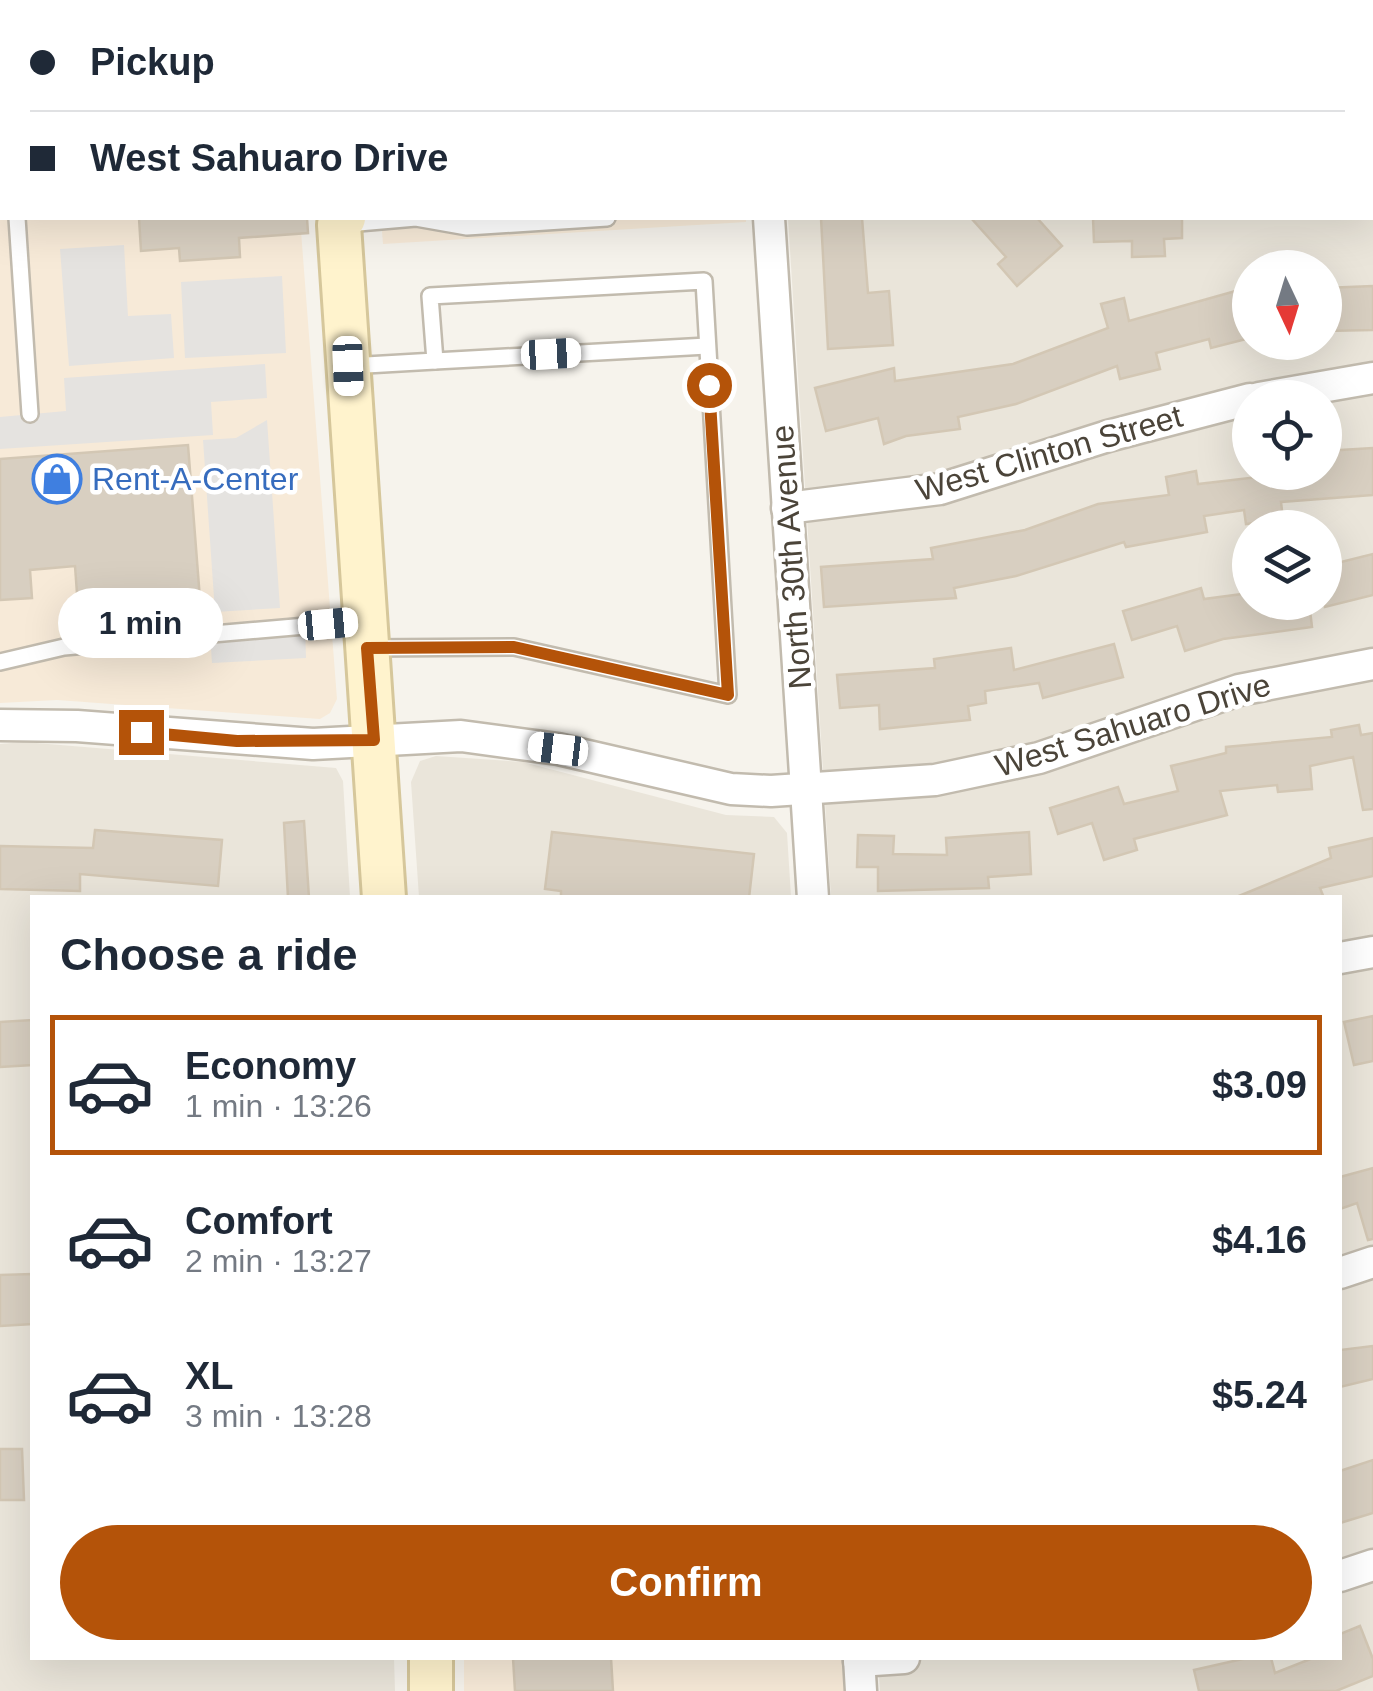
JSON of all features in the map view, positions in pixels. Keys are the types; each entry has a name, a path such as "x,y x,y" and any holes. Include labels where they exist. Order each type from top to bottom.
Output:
{"street":[{"path":"338,220 384,895"},
{"name":"North 30th Avenue","path":"769,220 813,895"},
{"path":"1342,383 1373,378"},
{"name":"West Clinton Street","path":"788,508 940,490 1108,436 1232,404"},
{"name":"West Sahuaro Drive","path":"0,726 77,726 237,741 461,736 558,749 731,789 807,789 935,780 1040,758 1239,690 1373,664"},
{"path":"1342,958 1373,952"},
{"path":"1342,1272 1373,1262"},
{"path":"1342,1575 1373,1565"},
{"path":"431,1660 432,1691"},
{"path":"860,1670 897,1660"}],"lane":[{"path":"444,220 466,227 543,220"},
{"path":"0,228 17,222 30,414"},
{"path":"0,662 64,648 366,634 514,647 728,695 704,281 430,296 434,361"},
{"path":"348,366 707,346"}],"shaded area":[{"path":"0,220 300,220 337,699 330,713 320,719 57,700 0,703"},
{"path":"381,220 746,220 746,222 383,244"},
{"path":"788,220 1373,220 1373,1691 880,1691 878,1660 1342,1660 1342,895 831,895"},
{"path":"124,245 128,316 171,314 174,358 69,366 60,249"},
{"path":"282,276 286,353 185,358 181,282"},
{"path":"265,364 267,398 211,402 213,435 0,449 0,417 66,411 64,378"},
{"path":"267,420 280,608 215,612 203,440 236,438"},
{"path":"305,626 306,658 212,663 210,634"},
{"path":"24,742 336,768 343,781 350,895 30,895 30,1660 394,1660 395,1691 0,1691 0,744"},
{"path":"436,756 523,762 726,815 774,817 787,833 791,895 419,895 411,782 420,761"},
{"path":"464,1660 842,1660 844,1691 464,1691"}],"building":[{"path":"139,220 307,220 308,233 239,238 240,257 180,261 179,248 141,251"},
{"path":"821,220 862,220 868,293 889,291 893,345 828,349"},
{"path":"973,220 1039,220 1062,246 1017,286 998,264 1006,257"},
{"path":"1093,220 1182,220 1182,238 1164,239 1165,256 1132,257 1132,241 1094,242"},
{"path":"1373,286 1373,330 1342,331 1342,287"},
{"path":"1232,292 1232,343 1211,348 1209,339 1156,353 1160,369 1120,379 1117,366 1016,404 958,417 960,429 906,436 884,444 878,418 826,431 815,388 894,368 895,381 1013,364 1108,328 1101,304 1124,298 1129,321"},
{"path":"188,445 201,612 79,621 75,566 30,570 32,598 0,600 0,459"},
{"path":"1373,448 1373,495 1281,502 1282,510 1232,510 1204,516 1207,532 1126,547 1124,542 1016,576 954,588 956,598 824,607 821,567 933,559 931,548 1025,530 1098,504 1169,495 1166,477 1196,471 1198,484 1232,480 1232,490 1342,490 1342,450"},
{"path":"1373,554 1373,595 1342,603 1342,562"},
{"path":"1201,588 1204,599 1232,595 1232,620 1311,620 1312,627 1223,639 1185,651 1177,626 1132,640 1123,611"},
{"path":"1114,644 1123,677 1043,698 1039,683 985,691 986,703 968,706 970,720 880,729 879,705 840,708 837,675 935,668 934,659 1011,648 1014,670"},
{"path":"1359,725 1361,735 1373,733 1373,809 1363,810 1353,757 1310,766 1312,789 1278,792 1277,785 1220,791 1227,815 1134,839 1137,850 1104,860 1092,823 1058,834 1050,808 1118,787 1124,804 1178,791 1171,766 1226,753 1226,747 1332,737 1331,730"},
{"path":"304,821 309,895 288,895 284,823"},
{"path":"95,830 222,840 218,886 80,874 80,891 0,889 0,846 93,848"},
{"path":"552,832 754,854 749,895 561,895 561,891 545,889"},
{"path":"1029,832 1031,874 988,877 989,888 878,891 878,867 857,867 858,835 894,836 893,854 947,855 946,838"},
{"path":"1373,838 1373,876 1320,888 1323,895 1241,895 1331,858 1329,848"},
{"path":"1373,1016 1373,1061 1354,1065 1344,1022"},
{"path":"30,1020 30,1065 0,1067 0,1022"},
{"path":"1373,1168 1373,1239 1368,1240 1357,1203 1342,1208 1342,1176"},
{"path":"30,1274 30,1324 0,1326 0,1275"},
{"path":"1373,1346 1373,1379 1342,1387 1342,1350"},
{"path":"0,1449 22,1449 24,1500 0,1500"},
{"path":"1373,1460 1373,1513 1342,1522 1342,1470"},
{"path":"1360,1626 1373,1659 1373,1676 1336,1691 1199,1691 1194,1670 1238,1660 1272,1660 1275,1673 1308,1660 1342,1660 1342,1633"},
{"path":"513,1660 611,1660 613,1691 515,1691"}],"place":[{"name":"Rent-A-Center","path":"57,479"}],"route":[{"path":"141,732 313,744 374,740 367,648 514,647 728,695 709,385"}]}
